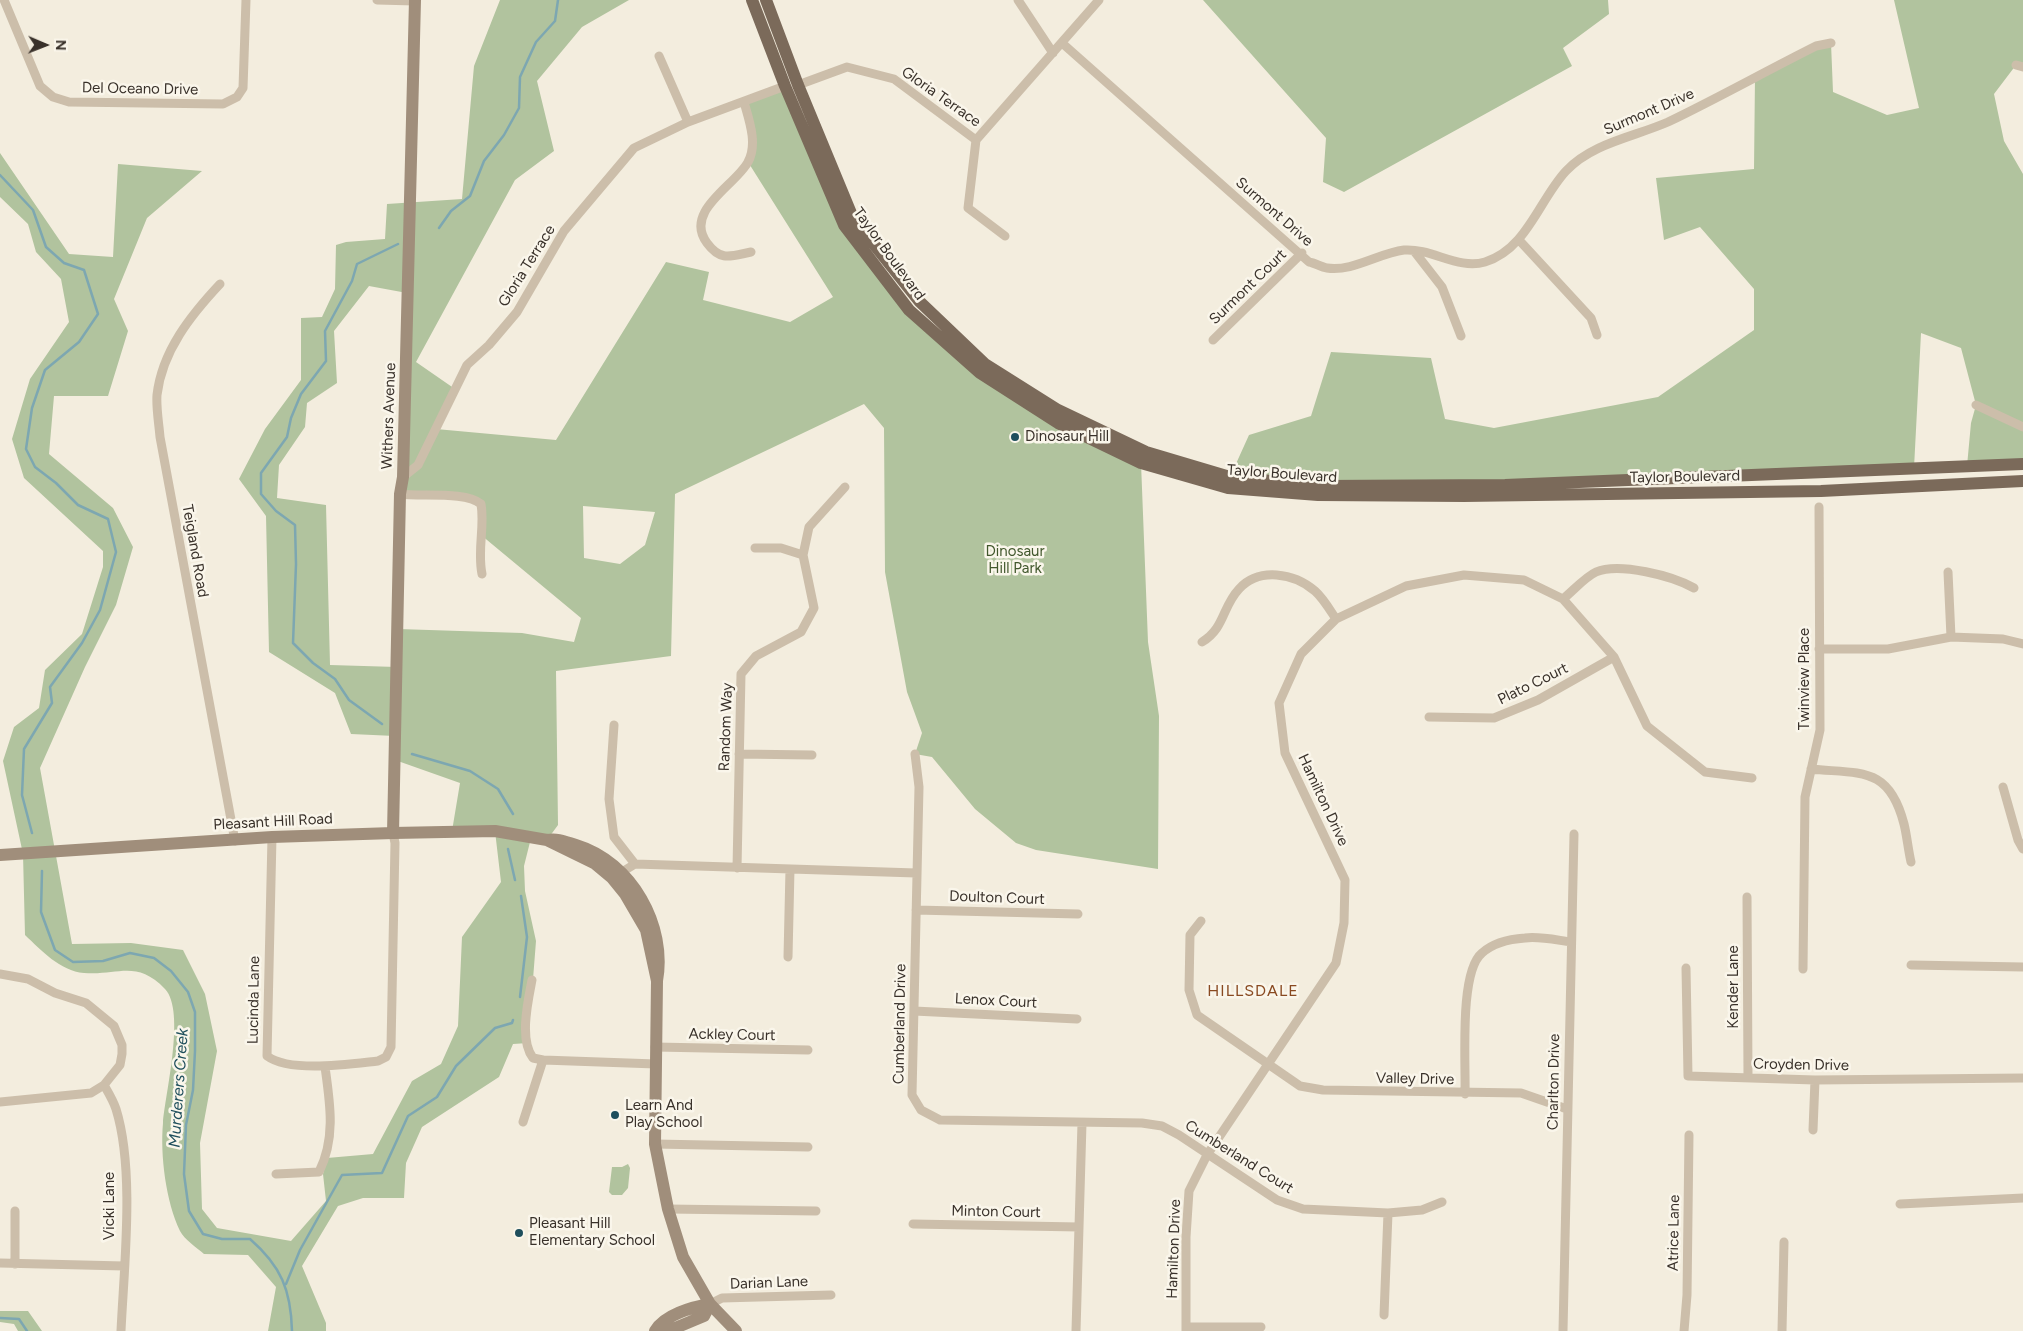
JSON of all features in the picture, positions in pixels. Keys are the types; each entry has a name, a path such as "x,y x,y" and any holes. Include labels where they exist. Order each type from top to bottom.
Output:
{"main road":[{"name":"Taylor Boulevard","path":"752,0 785,86 844,225 909,310 980,373 1058,423 1142,463 1228,488 1318,495 1464,496 1821,491 2023,481"},
{"name":"Taylor Boulevard","path":"766,0 798,85 853,218 920,302 985,364 1058,410 1146,452 1230,477 1322,486 1505,485 2023,464"}],"street":[{"name":"Del Oceano Drive","path":"4,0 40,86 53,97 69,102 223,104 237,96 243,88 246,0"},
{"path":"377,0 415,1"},
{"path":"1018,0 1053,53"},
{"name":"Gloria Terrace","path":"798,85 847,67 894,79 976,140 1099,0"},
{"name":"Withers Avenue","path":"393,832 400,494 403,477 415,1"},
{"name":"Surmont Drive","path":"1062,43 1302,253 1309,262 1327,268 1341,267 1405,250 1433,253 1464,264 1485,262 1519,240 1567,170 1589,152 1649,130 1816,46 1831,43"},
{"path":"659,56 688,122"},
{"name":"Gloria Terrace","path":"403,477 418,465 467,365 489,345 517,312 564,232 634,148 688,122 785,86"},
{"path":"744,102 751,131 752,147 748,162 710,205 701,227 703,238 715,253 725,257 751,252"},
{"path":"976,140 968,208 1005,236"},
{"path":"1519,240 1591,318 1597,335"},
{"path":"1414,251 1442,288 1461,336"},
{"name":"Surmont Court","path":"1213,340 1302,253"},
{"name":"Teigland Road","path":"220,284 198,307 164,360 157,396 160,437 235,840"},
{"path":"1976,405 2023,426"},
{"name":"Random Way","path":"737,868 741,674 756,656 801,632 814,608 803,555 809,527 845,487"},
{"path":"400,494 475,498 481,504 483,516 478,558 482,574"},
{"name":"Twinview Place","path":"1804,968 1805,797 1820,730 1819,508"},
{"path":"755,548 781,548 803,555"},
{"path":"1563,599 1597,572 1622,569 1678,579 1694,588"},
{"path":"1948,572 1951,637"},
{"path":"1202,642 1214,634 1238,590 1253,577 1276,574 1300,582 1316,592 1336,619"},
{"name":"Hamilton Drive","path":"1186,1329 1186,1236 1189,1191 1207,1155 1336,963 1344,923 1345,880 1285,753 1279,703 1300,654 1336,619 1406,586 1464,575 1524,580 1563,599 1614,656 1647,726 1704,772 1752,778"},
{"path":"1819,649 1888,649 1951,637 2003,639 2023,644"},
{"name":"Plato Court","path":"1429,717 1494,718 1538,700 1614,656"},
{"path":"614,725 608,799 614,837 635,864"},
{"path":"739,754 812,755"},
{"name":"Cumberland Drive","path":"915,754 919,787 912,1095 921,1110 940,1120 1082,1123"},
{"path":"1811,769 1866,774 1888,786 1901,813 1911,862"},
{"path":"2003,787 2018,840 2023,850"},
{"name":"Pleasant Hill Road","path":"0,855 393,832 495,831 547,840 617,875 646,930 657,981 655,1144 668,1209 683,1257 710,1304 736,1331"},
{"name":"Lucinda Lane","path":"272,838 267,1056 274,1061 325,1067 378,1060 386,1057 391,1046 395,843 393,832"},
{"name":"Charlton Drive","path":"1563,1331 1574,834"},
{"path":"617,875 635,864 916,872"},
{"path":"788,957 790,869"},
{"name":"Kender Lane","path":"1747,897 1748,1078"},
{"name":"Doulton Court","path":"916,910 1078,914"},
{"name":"Valley Drive","path":"1201,921 1190,935 1189,990 1197,1015 1266,1065 1300,1086 1323,1090 1465,1094 1521,1093 1567,1109"},
{"path":"1465,1094 1466,994 1470,970 1481,953 1495,945 1526,938 1571,942"},
{"path":"1911,965 2023,967"},
{"name":"Croyden Drive","path":"1686,968 1688,1076 1815,1080 2023,1078"},
{"path":"0,974 28,978 55,992 86,1003 114,1026 122,1045 120,1065 104,1085 91,1093 0,1102"},
{"path":"532,980 525,1013 528,1052 533,1058 543,1060 656,1064"},
{"name":"Lenox Court","path":"914,1011 1076,1019"},
{"name":"Ackley Court","path":"655,1046 808,1050"},
{"path":"523,1122 543,1060"},
{"path":"276,1174 319,1172 327,1158 331,1109 325,1067"},
{"path":"1813,1130 1815,1080"},
{"name":"Vicki Lane","path":"104,1085 116,1108 122,1141 125,1183 121,1331"},
{"path":"1076,1331 1082,1123"},
{"name":"Cumberland Court","path":"1082,1123 1162,1126 1179,1135 1277,1200 1303,1210 1388,1213 1422,1210 1442,1202"},
{"name":"Atrice Lane","path":"1684,1331 1687,1295 1689,1136"},
{"path":"655,1144 808,1147"},
{"path":"1900,1204 2023,1198"},
{"path":"668,1209 816,1211"},
{"path":"15,1211 15,1264"},
{"path":"1384,1316 1388,1213"},
{"name":"Minton Court","path":"913,1224 1079,1227"},
{"path":"1782,1331 1784,1242"},
{"path":"0,1263 124,1266"},
{"name":"Darian Lane","path":"710,1304 722,1298 830,1295"},
{"path":"655,1331 659,1323 695,1307 710,1304"},
{"path":"668,1331 704,1316 710,1304"},
{"path":"1186,1329 1261,1327"}],"green space":[{"name":"Dinosaur Hill Park","path":"500,0 629,0 582,27 537,81 554,151 515,180 416,362 455,389 436,429 556,440 666,262 709,272 703,300 790,322 833,297 748,162 752,147 744,102 785,86 844,225 909,310 1141,463 1148,642 1159,716 1158,869 1036,850 1016,843 975,809 932,757 915,754 922,733 907,692 885,572 884,428 864,404 675,494 671,656 556,671 558,825 547,840 531,838 524,866 525,891 536,941 528,1043 513,1044 499,1077 422,1127 406,1163 404,1198 363,1198 338,1206 302,1266 326,1323 326,1331 268,1331 276,1287 248,1255 204,1254 182,1234 171,1206 163,1164 162,1136 173,1054 174,1015 171,1000 165,989 145,974 136,972 84,973 67,968 51,959 25,935 23,854 3,761 14,727 39,708 45,670 82,634 103,567 103,551 24,478 12,439 30,379 69,322 61,279 36,252 28,224 0,197 0,153 69,254 113,257 118,164 202,171 147,218 114,299 128,331 108,396 54,396 49,454 113,508 133,547 116,605 85,667 40,768 72,944 131,943 183,950 205,994 217,1051 200,1143 202,1209 217,1228 291,1241 326,1201 323,1174 327,1158 373,1154 412,1081 441,1064 458,1026 462,937 501,882 495,831 452,831 460,783 395,760 395,736 351,734 335,693 269,652 266,516 239,479 265,429 301,380 301,318 322,317 335,289 336,245 346,242 385,239 387,204 462,199 474,66","holes":["369,286 407,293 400,494 475,499 483,516 481,535 581,618 574,642 522,633 398,629 397,667 330,665 326,505 277,498 279,465 305,427 307,403 337,383 334,331","583,506 655,512 645,545 620,564 584,558"]},
{"path":"1203,0 1608,0 1609,14 1563,48 1572,66 1344,192 1323,182 1326,138"},
{"path":"1894,0 2023,0 2023,67 2016,65 1994,94 2004,141 2023,174 2023,464 1967,466 1971,423 1976,405 1961,348 1921,333 1914,468 1322,486 1230,477 1249,435 1311,416 1331,352 1431,358 1445,419 1494,428 1658,397 1754,330 1754,289 1700,227 1664,240 1656,178 1754,169 1755,77 1831,43 1833,92 1887,115 1919,108"},
{"path":"628,1164 630,1168 628,1188 622,1195 612,1195 609,1192 612,1167 622,1167"},
{"path":"0,1311 28,1311 42,1331 18,1331 14,1324 0,1322"}],"waterway":[{"path":"439,228 451,211 470,196 484,161 504,135 519,108 520,77 536,42 555,21 558,0"},
{"name":"Murderers Creek","path":"0,175 33,210 46,247 64,263 84,270 98,314 79,342 45,370 32,408 26,449 35,467 56,483 78,505 108,519 116,552 100,610 82,643 50,687 52,703 24,749 22,795 32,833"},
{"path":"382,724 349,700 335,679 313,663 293,643 296,564 295,525 276,511 261,494 261,473 287,437 291,418 301,394 326,361 325,331 352,281 357,264 398,244"},
{"path":"412,754 470,771 498,789 513,814"},
{"path":"508,849 515,880"},
{"name":"Murderers Creek","path":"42,871 41,912 55,950 73,962 103,961 130,953 154,958 171,971 188,992 195,1012 193,1090 186,1125 184,1174 189,1211 203,1234 222,1239 250,1239 270,1259 277,1269 286,1291 292,1331"},
{"path":"520,997 527,937 521,896"},
{"path":"286,1284 300,1250 342,1175 382,1173 408,1116 437,1097 456,1066 495,1028 512,1023 513,1020"},
{"path":"0,1318 19,1319 27,1331"}],"place":[{"name":"Dinosaur Hill","path":"1015,437"},
{"name":"Learn And Play School","path":"615,1115"},
{"name":"Pleasant Hill Elementary School","path":"519,1233"}],"district":[{"name":"HILLSDALE","path":"1253,991"}]}
